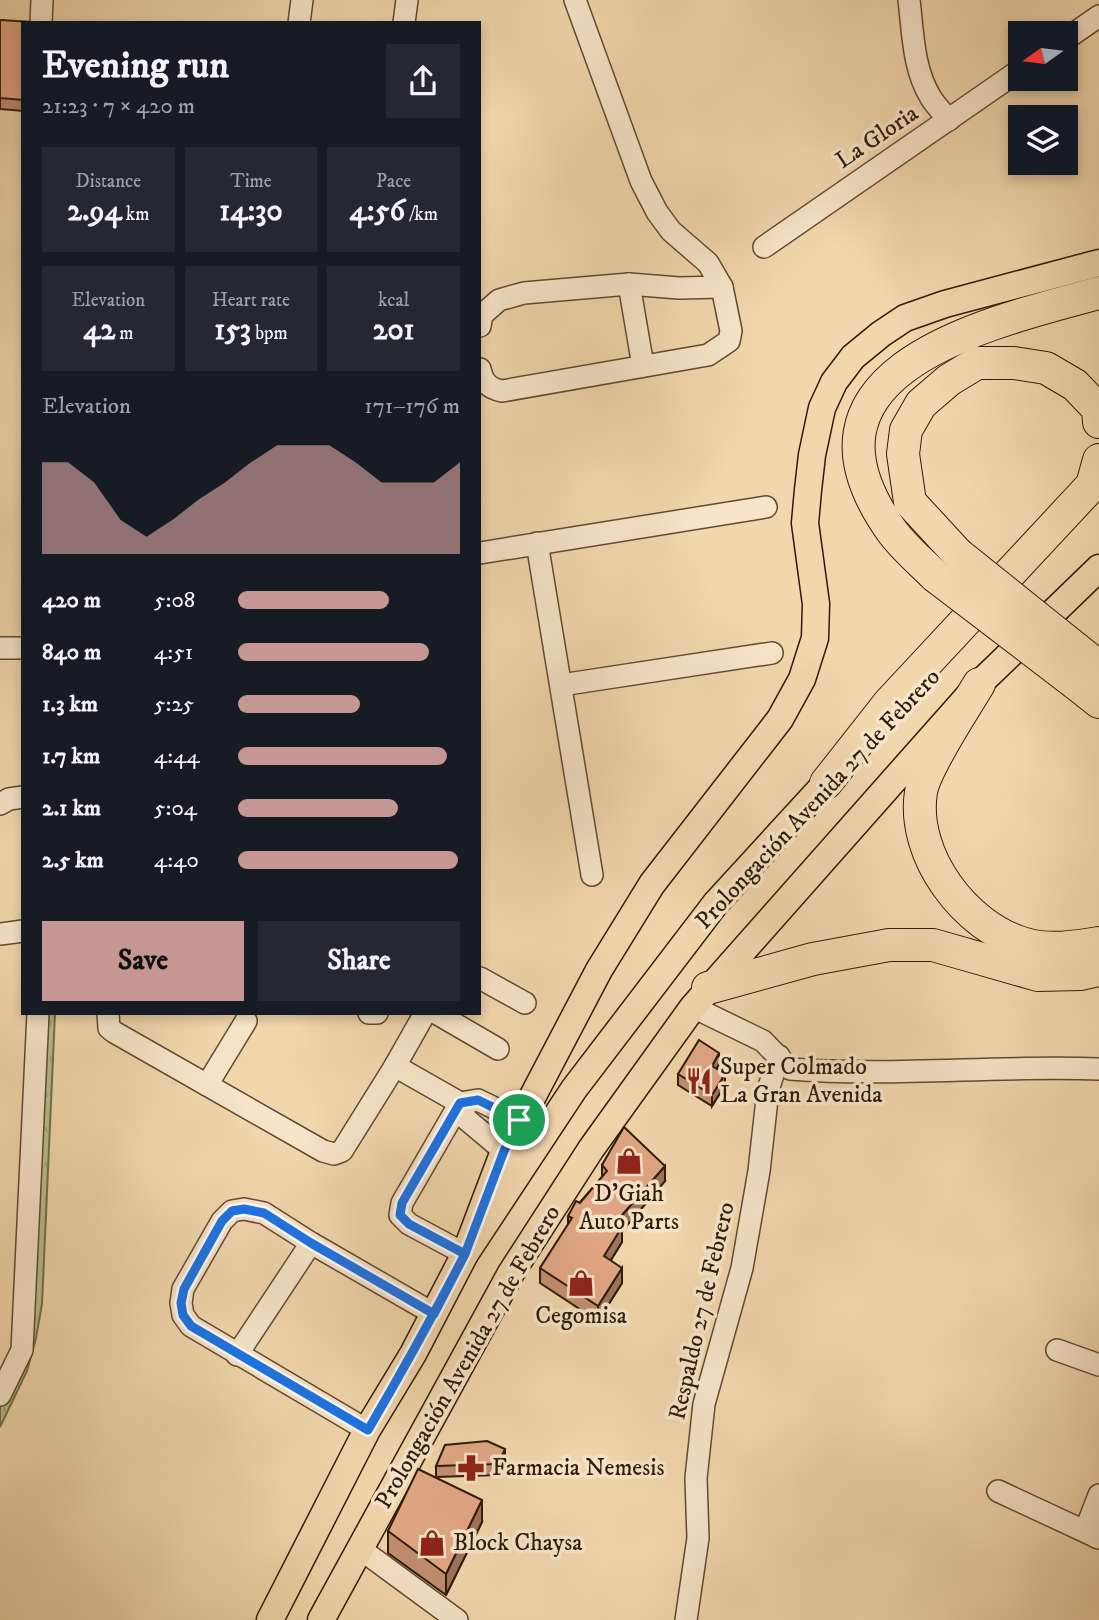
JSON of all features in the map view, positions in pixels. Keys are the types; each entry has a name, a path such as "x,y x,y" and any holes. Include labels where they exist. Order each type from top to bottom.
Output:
{"highway":[{"path":"1091,684 934,576 891,531 873,501 861,470 859,448 860,425 875,396 897,371 949,341 1008,317 1099,293"},
{"path":"1091,684 957,554 910,502 903,454 906,430 921,404 949,380 977,363 1014,363 1046,368 1075,385 1098,409 1099,422"},
{"path":"826,783 889,703 1092,485 1099,460"},
{"name":"Prolongación Avenida 27 de Febrero","path":"826,783 1099,507"},
{"path":"979,684 931,767 921,791 922,834 938,875 965,907 988,927 1024,944 1065,949 1099,943"},
{"path":"701,998 813,959 889,945 933,945 1038,975 1080,974 1099,970"}],"main road":[{"path":"465,1254 504,1151 599,970 652,884 780,719 802,679 815,638 816,604 805,523 808,490 822,408 834,382 853,357 905,318 945,304 1099,263"},
{"name":"Prolongación Avenida 27 de Febrero","path":"321,1620 511,1273 591,1149 701,998 979,684 1099,568"},
{"name":"Prolongación Avenida 27 de Febrero","path":"270,1620 368,1430 465,1254 575,1089 716,902 826,783"}],"street":[{"path":"41,21 42,0"},
{"path":"299,21 302,0"},
{"path":"404,21 407,0"},
{"path":"481,373 483,380 491,389 502,391 708,355 729,341 731,331 722,287 708,263 671,231 657,212 641,181 575,0"},
{"path":"909,0 920,74 931,98 949,120"},
{"path":"1078,31 1099,16"},
{"name":"La Gloria","path":"764,247 1008,78"},
{"path":"481,320 482,315 499,300 524,293 629,284 679,288 722,287"},
{"path":"629,284 643,366"},
{"path":"481,553 766,507"},
{"path":"537,543 592,875"},
{"path":"0,648 21,648"},
{"path":"561,685 772,653"},
{"path":"0,804 21,797"},
{"path":"0,934 21,931"},
{"path":"481,979 525,1003"},
{"path":"701,998 763,1041 790,1069 839,1073 1099,1069"},
{"path":"0,1395 22,1350 38,1015"},
{"path":"107,1015 109,1028 114,1032 323,1151 334,1154 342,1151 424,1015"},
{"path":"439,1015 498,1049"},
{"path":"207,1085 247,1021"},
{"name":"Respaldo 27 de Febrero","path":"687,1620 698,1538 696,1478 704,1404 742,1268 759,1171 768,1090 779,1056"},
{"path":"395,1066 460,1103 467,1118 504,1151"},
{"path":"460,1103 478,1100 519,1120"},
{"path":"460,1103 402,1203 400,1215 409,1224 465,1254"},
{"path":"368,1430 237,1355 191,1326 183,1315 181,1303 184,1289 222,1221 232,1211 244,1209 264,1213 434,1314"},
{"path":"237,1355 311,1243"},
{"path":"1057,1350 1099,1365"},
{"path":"998,1491 1097,1538"},
{"path":"1097,1538 1089,1521 1099,1495"},
{"path":"359,1548 457,1620"}],"green space":[{"path":"45,1015 55,1015 42,1304 27,1371 0,1427 0,1405 11,1383"}],"building":[{"path":"0,20 21,21 21,100 0,98"},
{"name":"Super Colmado La Gran Avenida","path":"699,1040 719,1053 712,1066 725,1074 712,1095 678,1074"},
{"path":"624,1127 665,1166 615,1223 622,1227 604,1256 622,1268 598,1306 540,1268 572,1218 568,1216 576,1201 580,1203 607,1171 602,1165"},
{"path":"487,1441 505,1449 498,1464 436,1466 445,1445"},
{"name":"Block Chaysa","path":"418,1469 482,1500 446,1574 388,1531"}],"place":[{"name":"Super Colmado La Gran Avenida","path":"699,1081"},
{"name":"D'Giah Auto Parts","path":"629,1161"},
{"name":"Cegomisa","path":"581,1283"},
{"name":"Farmacia Nemesis","path":"471,1468"},
{"name":"Block Chaysa","path":"432,1543"}],"route":[{"path":"519,1120 478,1100 460,1103 402,1203 400,1215 409,1224 465,1254 434,1314 412,1354 368,1430 237,1355 191,1326 183,1315 181,1303 184,1289 222,1221 232,1211 244,1209 264,1213 434,1314 465,1254 504,1151 519,1120"}]}
